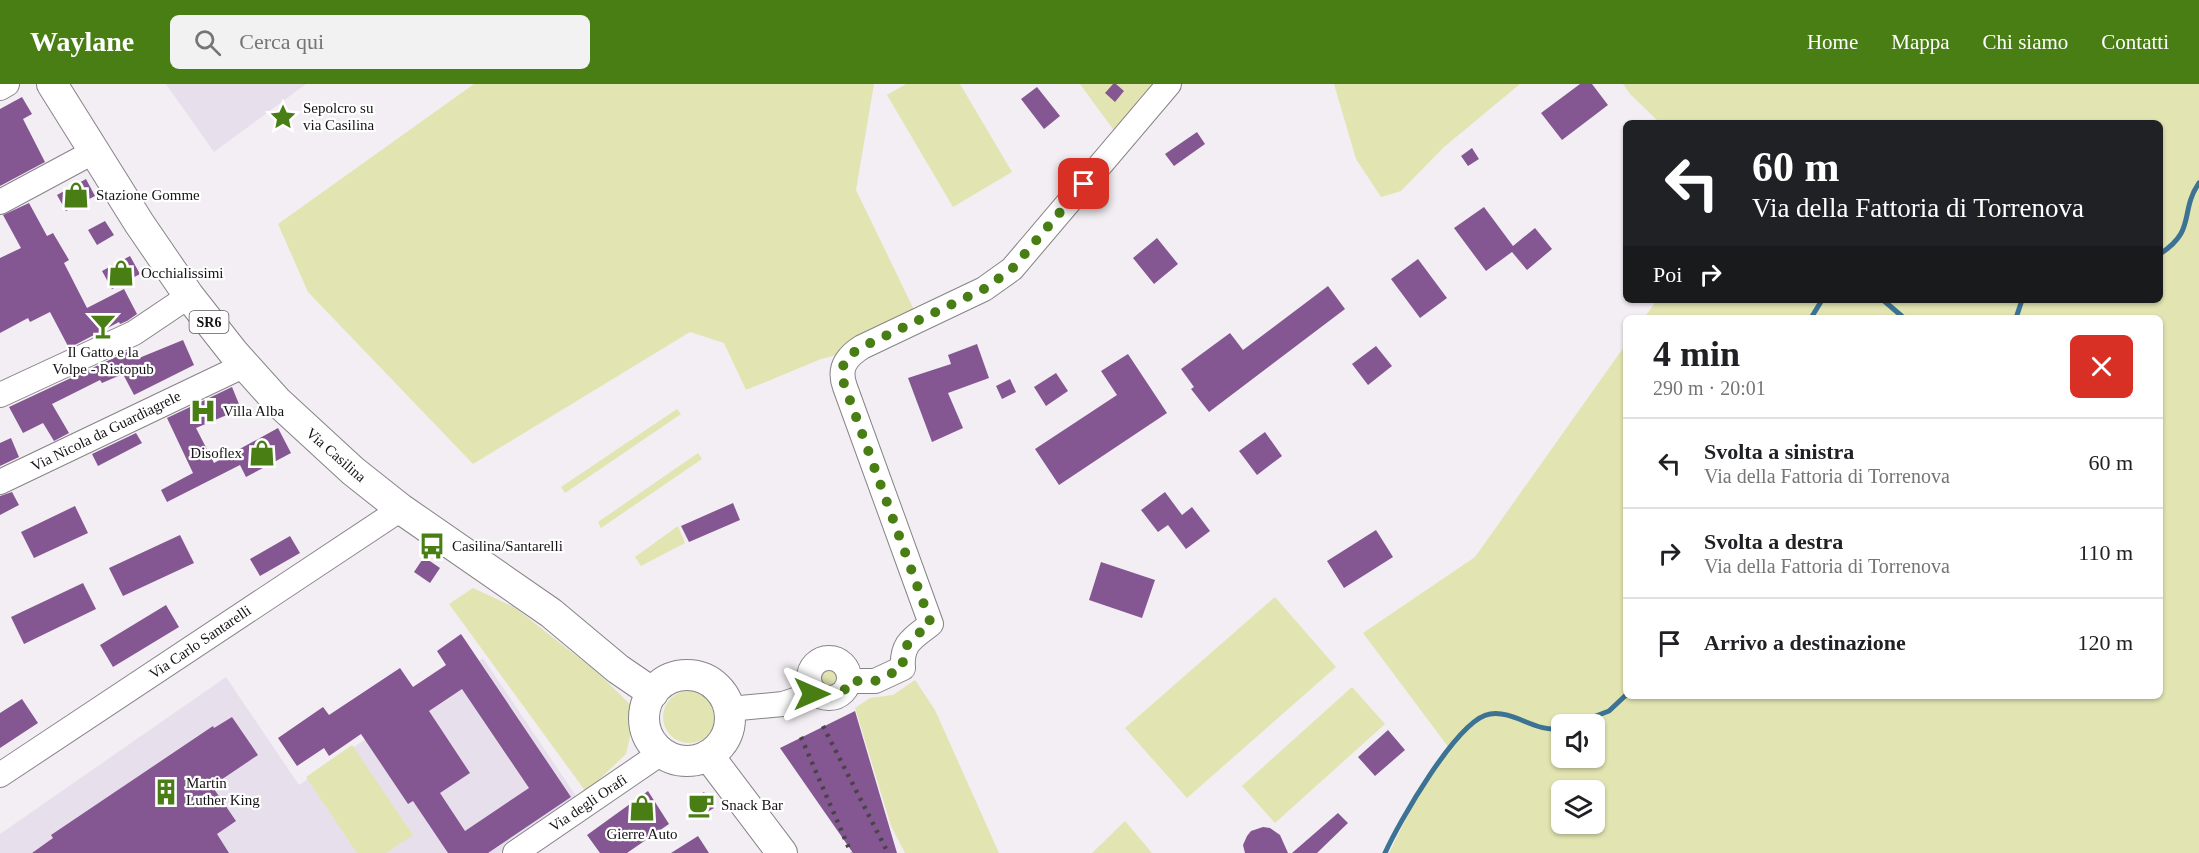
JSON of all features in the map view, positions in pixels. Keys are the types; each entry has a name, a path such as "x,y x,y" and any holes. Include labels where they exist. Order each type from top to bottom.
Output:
{"main road":[{"name":"Via Casilina","path":"52,84 139,223 189,296 245,365 304,427 353,471 401,509 551,613 624,674 653,693"},
{"path":"682,676 694,676 708,681 724,697 729,709 730,723 726,737 716,750 708,755 684,761 662,753 649,738 645,723 645,710 653,693 662,684 682,676"},
{"path":"708,755 782,853"}],"street":[{"path":"0,88 7,84"},
{"path":"849,681 875,681 903,668 904,647 931,624 843,381 843,364 849,356 862,347 984,289 1012,269 1169,84"},
{"path":"0,202 95,152"},
{"path":"0,394 134,333 189,296"},
{"name":"Via Nicola da Guardiagrele","path":"0,482 245,365"},
{"name":"Via Carlo Santarelli","path":"0,775 401,509"},
{"path":"825,659 834,659 844,664 849,674 849,681 844,692 827,698 816,693 811,684 810,675 816,663 825,659"},
{"path":"729,709 783,704 816,693"},
{"name":"Via degli Orafi","path":"515,853 662,753"}],"shaded area":[{"path":"166,84 306,84 214,152"},
{"path":"483,658 578,799 499,853 0,853 0,834 226,677 299,785"}],"green space":[{"path":"474,84 874,84 856,190 919,320 857,350 821,359 746,390 724,343 690,332 473,464 308,292 278,224"},
{"path":"906,84 960,84 1012,172 953,207 887,95"},
{"path":"1080,84 1169,84 1121,140"},
{"path":"1334,84 1520,84 1444,147 1401,191 1381,197 1356,159"},
{"path":"1623,84 2199,84 2199,853 1389,853 1415,801 1449,748 1363,633 1475,557 1623,348 1623,699 2163,699 2163,315 1646,315 1655,303 2163,303 2163,120 1657,120"},
{"path":"677,409 681,414 565,493 561,487"},
{"path":"698,453 702,459 601,528 598,522"},
{"path":"678,526 685,543 641,566 635,557"},
{"path":"473,588 514,607 597,672 636,710 626,754 586,792 449,604"},
{"path":"1275,597 1336,667 1187,798 1125,728"},
{"path":"830,668 837,671 840,678 837,685 830,688 823,685 820,678 823,671"},
{"path":"915,680 935,710 999,853 905,853 891,826 855,708 870,698 893,695"},
{"path":"1352,687 1385,724 1275,823 1242,786"},
{"path":"684,691 694,691 708,698 715,717 708,736 694,743 684,743 674,739 667,732 663,722 663,712 667,702 674,695"},
{"path":"352,745 413,835 386,853 357,853 306,777"},
{"path":"1125,821 1152,853 1092,853"}],"building":[{"path":"1113,84 1124,91 1115,102 1105,93"},
{"path":"1580,84 1592,84 1608,105 1562,140 1541,113"},
{"path":"1037,87 1060,116 1044,129 1021,99"},
{"path":"22,97 32,114 23,119 45,162 0,186 0,109"},
{"path":"1197,132 1205,144 1174,166 1165,154"},
{"path":"1472,148 1479,159 1468,166 1461,156"},
{"name":"Stazione Gomme","path":"86,179 95,196 66,211 57,195"},
{"path":"29,203 47,236 53,233 69,260 64,263 87,308 124,289 137,314 69,348 50,312 30,322 28,318 0,333 0,258 21,248 3,215"},
{"path":"1484,207 1513,246 1535,228 1552,249 1527,270 1512,252 1486,271 1454,228"},
{"path":"105,221 114,235 97,245 88,230"},
{"path":"1157,238 1178,264 1154,284 1133,258"},
{"name":"Occhialissimi","path":"130,256 140,274 112,289 102,271"},
{"path":"1418,259 1447,298 1420,318 1391,279"},
{"path":"1328,286 1345,309 1209,412 1191,389 1194,387 1181,369 1230,333 1243,350"},
{"path":"183,340 194,365 134,395 123,374 102,383 100,380 52,404 69,433 54,441 43,423 23,433 9,407 135,348 139,358"},
{"path":"977,344 989,378 948,393 963,428 932,442 908,378 951,364 948,355"},
{"path":"1376,346 1392,366 1368,385 1352,364"},
{"path":"1128,354 1167,413 1059,485 1035,449 1117,395 1101,371"},
{"path":"1056,373 1068,391 1046,406 1034,387"},
{"path":"1010,379 1016,392 1002,399 996,386"},
{"path":"232,387 241,409 196,428 214,463 278,428 291,453 246,477 240,465 167,502 161,490 193,473 167,418"},
{"path":"1265,432 1282,456 1257,475 1239,451"},
{"path":"136,433 142,443 98,466 92,454"},
{"path":"11,438 19,457 0,466 0,443"},
{"path":"12,492 19,505 0,515 0,496"},
{"path":"1165,492 1182,515 1192,507 1210,531 1186,549 1168,525 1158,532 1141,510"},
{"path":"733,503 740,520 689,542 681,526"},
{"path":"75,506 88,533 34,558 21,532"},
{"path":"1376,530 1393,557 1344,588 1327,561"},
{"path":"180,535 194,563 123,596 109,568"},
{"path":"290,536 300,553 260,576 250,559"},
{"path":"424,557 440,568 430,583 414,572"},
{"path":"1101,562 1155,580 1142,618 1089,600"},
{"path":"83,583 96,609 24,644 11,617"},
{"path":"166,605 179,627 113,667 100,645"},
{"path":"461,634 571,797 488,853 448,853 413,801 408,804 361,734 329,756 324,748 297,766 278,738 323,707 329,715 400,668 413,687 446,665 437,651","holes":["462,689 529,788 465,831 440,793 470,773 429,711"]},
{"path":"22,699 38,723 0,748 0,713"},
{"path":"855,711 897,853 853,853 780,748"},
{"name":"Martin Luther King","path":"232,717 258,755 212,786 236,821 217,834 229,853 32,853 53,838 51,835 213,726 214,728"},
{"path":"1388,730 1405,750 1375,776 1358,757"},
{"name":"Gierre Auto","path":"648,791 669,824 627,853 600,853 587,835"},
{"name":"Snack Bar","path":"704,792 714,808 697,818 688,803"},
{"path":"1338,813 1348,823 1317,853 1292,853"},
{"path":"1263,827 1270,828 1280,835 1288,853 1245,853 1243,845 1247,836 1251,831"},
{"path":"698,836 709,853 671,853"}],"waterway":[{"path":"2163,252 2179,237 2193,193 2199,183"},
{"path":"1813,315 1820,303"},
{"path":"1886,303 1900,315"},
{"path":"2017,315 2021,303"},
{"path":"1601,714 1609,711 1623,698"},
{"path":"1385,853 1430,774 1462,733 1477,720 1490,714 1508,715 1551,729"}],"railway":[{"path":"823,726 888,853"},
{"path":"801,737 851,853"}],"place":[{"name":"Sepolcro su via Casilina","path":"283,117"},
{"name":"Stazione Gomme","path":"76,195"},
{"name":"Occhialissimi","path":"121,273"},
{"name":"Il Gatto e la Volpe - Ristopub","path":"103,326"},
{"name":"Villa Alba","path":"203,411"},
{"name":"Disoflex","path":"262,453"},
{"name":"Casilina/Santarelli","path":"432,546"},
{"name":"Martin Luther King","path":"166,792"},
{"name":"Snack Bar","path":"701,805"},
{"name":"Gierre Auto","path":"642,808"}],"route":[{"path":"812,694 816,693 827,698 833,697 844,692 849,681 875,681 903,668 904,647 931,624 843,381 843,364 849,356 862,347 984,289 1012,269 1084,184"}]}
